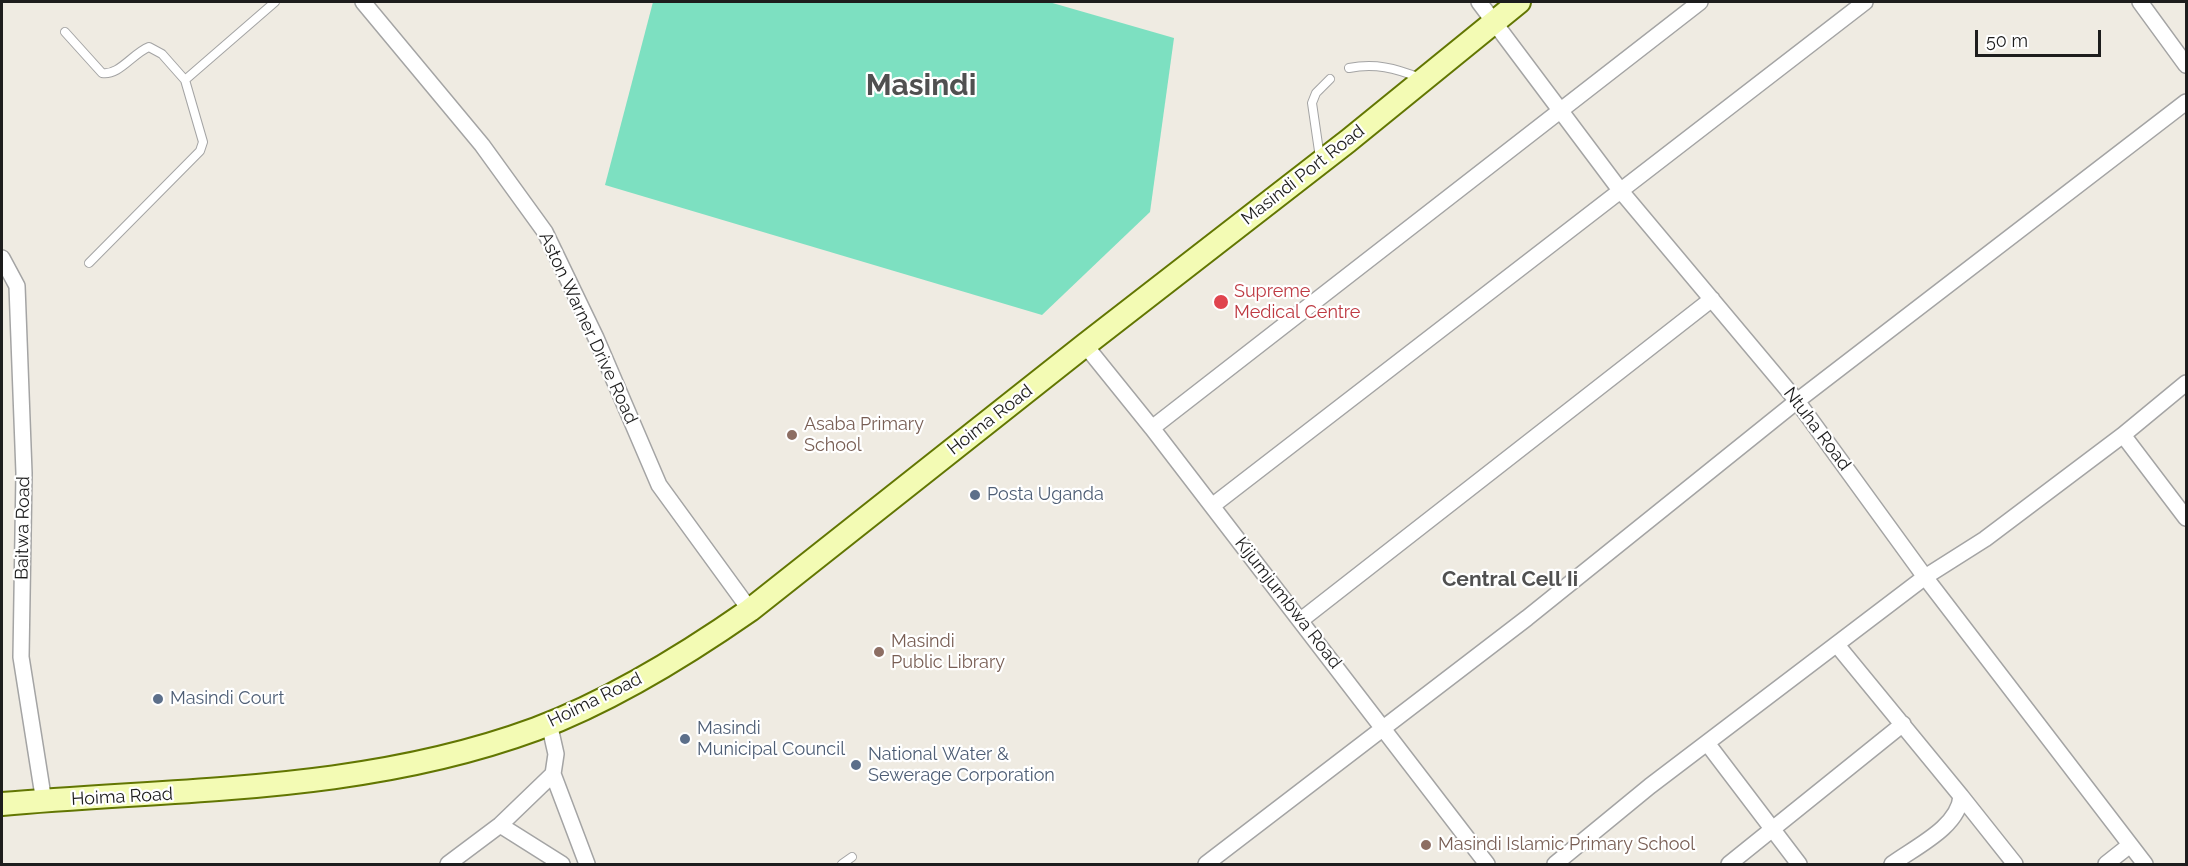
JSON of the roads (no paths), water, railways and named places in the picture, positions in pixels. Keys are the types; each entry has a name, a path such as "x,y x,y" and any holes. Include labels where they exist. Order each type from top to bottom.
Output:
{"main road":[{"name":"Masindi Port Road","path":"1085,345 1320,163 1519,2"},
{"name":"Hoima Road","path":"4,802 44,802 205,792 302,782 429,759 549,723 631,683 693,648 750,610 1085,345"}],"street":[{"name":"Aston Warner Drive Road","path":"363,2 482,145 545,232 596,338 659,485 750,610"},
{"name":"Ntuha Road","path":"1479,2 1620,190 1797,401 1925,578 2145,864"},
{"path":"1152,428 1700,2"},
{"path":"1212,506 1865,2"},
{"path":"2145,3 2187,65"},
{"path":"1206,864 1527,618 1797,401 2187,102"},
{"name":"Baitwa Road","path":"2,258 17,286 24,473 21,657 44,802"},
{"path":"1301,620 1712,299"},
{"name":"Kijumjumbwa Road","path":"1085,345 1301,620 1487,864"},
{"path":"1555,864 1707,743 1925,578 1985,539 2187,383"},
{"path":"2122,435 2187,518"},
{"path":"1837,645 2016,864"},
{"path":"549,723 556,754 553,774 587,864"},
{"path":"1729,864 1773,831 1903,724"},
{"path":"1707,743 1799,864"},
{"path":"448,864 500,825 553,774"},
{"path":"1892,864 1949,822 1960,809 1961,796"},
{"path":"500,825 562,864"},
{"path":"2106,864 2130,845"}],"lane":[{"path":"185,80 274,2"},
{"path":"65,32 102,72 114,71 139,50 149,47 162,54 185,80 203,142 200,151 89,263"},
{"path":"1349,68 1369,64 1395,68 1423,79"},
{"path":"1320,163 1312,103 1316,93 1330,79"},
{"path":"842,864 852,857"}],"place":[{"name":"Supreme Medical Centre","path":"1221,302"},
{"name":"Asaba Primary School","path":"792,435"},
{"name":"Posta Uganda","path":"975,495"},
{"name":"Masindi Public Library","path":"879,652"},
{"name":"Masindi Court","path":"158,699"},
{"name":"Masindi Municipal Council","path":"685,739"},
{"name":"National Water & Sewerage Corporation","path":"856,765"},
{"name":"Masindi Islamic Primary School","path":"1426,845"}],"district":[{"name":"Masindi","path":"921,86"},
{"name":"Central Cell Ii","path":"1510,580"}]}
